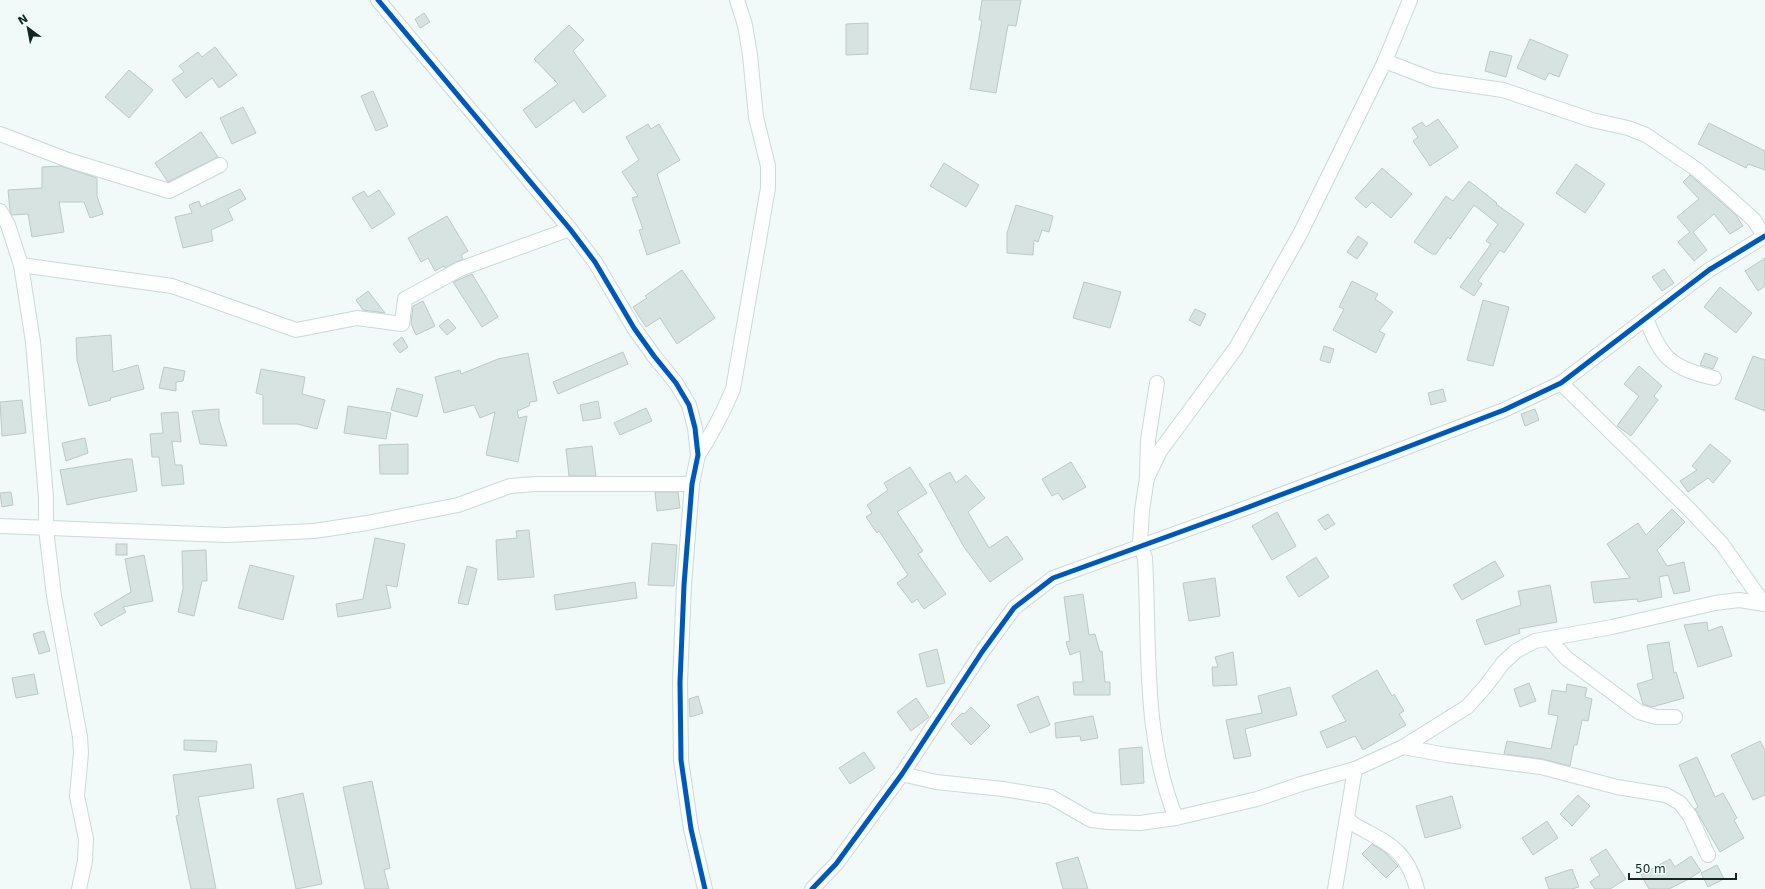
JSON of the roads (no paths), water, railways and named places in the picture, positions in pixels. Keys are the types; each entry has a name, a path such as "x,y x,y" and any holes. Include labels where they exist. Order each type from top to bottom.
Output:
{"street":[{"path":"378,0 570,229 595,262 634,328 676,383 689,405 698,455 692,484 684,585 680,682 681,760 691,829 705,889"},
{"path":"698,455 712,434 724,411 732,389 768,188 768,166 756,117 750,55 745,25 737,0"},
{"path":"1147,478 1160,451 1236,348 1300,234 1385,61 1410,0"},
{"path":"812,889 836,864 902,774 982,652 1014,608 1053,578 1140,545 1238,511 1497,413 1561,383 1709,270 1764,236 1754,220 1742,207 1696,169 1646,135 1628,128 1592,120 1503,90 1434,80 1385,61"},
{"path":"0,134 68,160 169,191 220,164"},
{"path":"0,211 8,224 21,265 33,342 46,498 46,529 54,596 80,737 81,753 77,796 86,839 85,861 79,889"},
{"path":"21,265 172,286 296,330 357,318 402,324 405,299 460,269 570,229"},
{"path":"1646,318 1654,341 1670,361 1692,373 1714,378"},
{"path":"1157,383 1148,440 1147,478 1142,510 1140,545 1146,558 1149,679 1155,745 1167,796 1176,818"},
{"path":"1561,383 1651,470 1703,523 1722,544 1765,604"},
{"path":"0,526 226,535 314,531 367,523 458,505 510,486 535,484 692,484"},
{"path":"902,774 936,782 1003,789 1051,798 1091,820 1140,823 1176,818 1257,800 1301,784 1355,769 1403,747 1467,707 1485,687 1503,663 1516,651 1535,641 1612,627 1721,602 1739,600 1765,604"},
{"path":"1549,639 1566,658 1639,712 1656,717 1675,717"},
{"path":"1403,747 1455,756 1541,767 1617,786 1666,795 1680,803 1690,816 1708,855"},
{"path":"1335,889 1348,819 1355,769"},
{"path":"1348,819 1353,824 1392,845 1405,860 1413,875 1417,889"}]}
